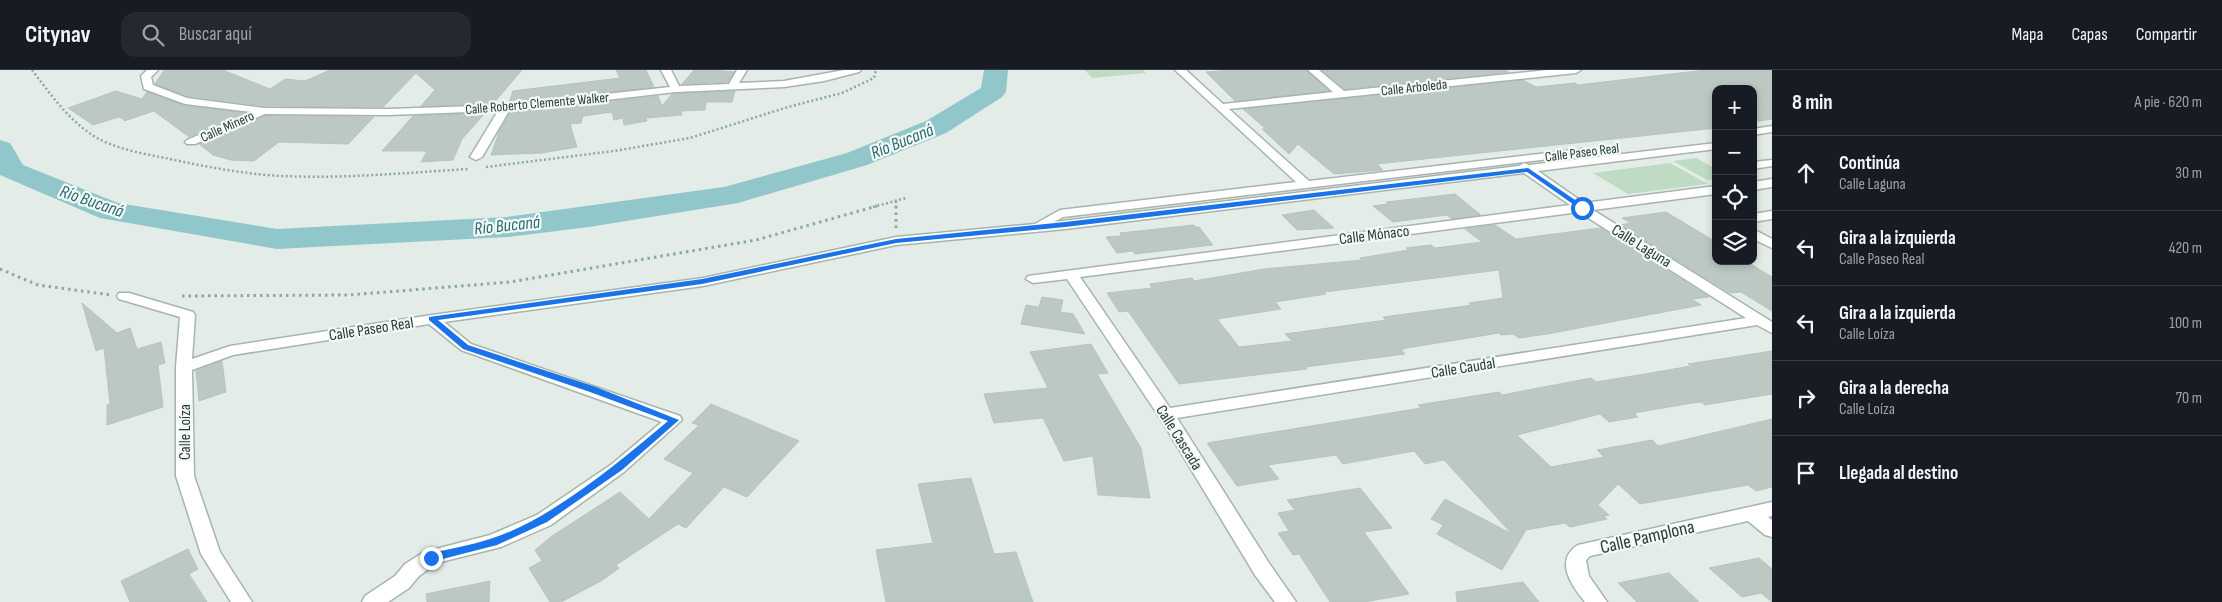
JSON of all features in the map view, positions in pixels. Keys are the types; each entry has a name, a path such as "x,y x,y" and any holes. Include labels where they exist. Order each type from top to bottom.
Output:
{"street":[{"name":"Calle Roberto Clemente Walker","path":"153,70 146,76 148,88 186,101 264,111 323,112 505,108 676,89 805,81 856,70"},
{"path":"666,70 676,89"},
{"path":"732,87 742,70"},
{"path":"1180,70 1306,185"},
{"path":"1314,70 1341,94"},
{"name":"Calle Arboleda","path":"1223,108 1576,70"},
{"path":"476,162 505,108"},
{"name":"Calle Minero","path":"191,142 264,111"},
{"path":"1757,131 1772,129"},
{"name":"Calle Paseo Real","path":"1035,227 1060,214 1712,137"},
{"path":"1757,141 1772,139"},
{"name":"Calle Paseo Real","path":"184,366 230,351 432,319 702,282 896,241 1035,227 1528,170 1712,147"},
{"name":"Calle Laguna","path":"1513,160 1582,208 1765,324"},
{"path":"1757,165 1772,163"},
{"path":"1757,185 1772,183"},
{"name":"Calle Mónaco","path":"1033,279 1712,193"},
{"path":"1757,217 1772,215"},
{"path":"1757,235 1772,244"},
{"name":"Calle Cascada","path":"1071,274 1166,414 1262,568 1286,602"},
{"name":"Calle Loíza","path":"124,296 188,315 184,366 184,476 211,554 242,602"},
{"path":"372,602 402,582 412,570 431,558 494,542 544,520 618,468 674,420 466,347 432,319"},
{"name":"Calle Caudal","path":"1166,414 1765,324"},
{"name":"Calle Pamplona","path":"1597,602 1587,591 1577,573 1576,556 1597,547 1772,509"},
{"path":"1751,513 1772,530"}],"path":[{"path":"32,70 65,112 99,138 138,151 191,163 265,175 297,176 476,162"},
{"path":"485,167 654,145 692,138 730,128 789,107 842,94 874,78 876,70"},
{"path":"173,296 349,295 510,282 756,240 906,198"},
{"path":"896,201 896,241"},
{"path":"0,269 38,285 124,296"}],"green space":[{"path":"1085,70 1143,70 1146,73 1092,78"},
{"path":"1696,158 1712,167 1712,179 1707,180 1673,161"},
{"path":"1670,163 1708,184 1628,194 1593,173"}],"building":[{"path":"164,70 223,70 270,89 285,79 305,81 330,70 522,70 493,104 421,106 435,90 416,73 383,107 264,106 187,96 155,84"},
{"path":"616,70 646,70 654,87 509,103 513,91 620,78"},
{"path":"694,70 734,72 728,82 682,84"},
{"path":"1306,70 1329,91 1235,101 1206,72"},
{"path":"1322,70 1505,70 1509,72 1345,89"},
{"path":"1705,70 1772,70 1772,119 1757,121 1757,85 1712,85 1712,128 1377,164 1383,170 1334,174 1298,144 1289,154 1262,129 1266,129 1243,109 1523,80 1536,87 1575,83 1578,85"},
{"path":"116,91 142,99 147,92 185,106 244,113 189,137 154,111 124,121 119,117 93,125 68,108"},
{"path":"735,91 732,102 706,102 705,110 681,111 682,115 646,118 647,121 624,125 623,118 614,120 612,112 583,116 581,123 570,124 577,147 542,153 491,155 499,132 510,113 658,96 662,106 672,94"},
{"path":"485,113 462,139 453,160 421,162 427,151 382,151 413,116"},
{"path":"265,116 374,117 348,144 279,142 254,161 231,160 213,155 199,144"},
{"path":"1455,194 1481,215 1452,219 1447,215 1393,222 1373,206 1388,204 1386,202"},
{"path":"1314,210 1334,228 1297,230 1282,215"},
{"path":"1666,212 1712,240 1712,265 1752,265 1772,277 1772,311 1741,292 1730,293 1620,225 1631,223 1622,218"},
{"path":"1194,225 1199,227 1213,245 1135,254 1133,251 1117,253 1106,237 1121,236 1120,233"},
{"path":"1495,225 1516,239 1600,228 1709,297 1692,299 1701,305 1547,334 1519,338 1513,334 1501,335 1499,333 1401,349 1405,354 1305,367 1307,369 1179,384 1128,311 1119,312 1107,293 1152,288 1150,284 1192,278 1194,281 1264,269 1362,260 1360,258 1409,250 1406,248 1431,245 1435,248 1482,242 1465,229","holes":["1499,270 1503,298 1469,303 1471,305 1466,306 1383,317 1386,320 1285,334 1292,341 1239,347 1217,319 1281,309 1275,302 1326,294 1324,292"]},
{"path":"1042,297 1063,300 1060,312 1073,314 1085,334 1021,324 1026,305 1039,307"},
{"path":"82,303 117,333 130,328 137,349 161,342 165,363 158,365 163,407 107,425 107,405 110,404 104,348 96,351"},
{"path":"1091,344 1108,373 1097,374 1141,448 1150,498 1098,495 1093,456 1064,461 1043,418 994,423 984,394 1048,388 1030,352"},
{"path":"1772,351 1772,394 1705,405 1701,402 1692,403 1634,413 1638,417 1609,422 1600,414 1517,435 1551,467 1604,457 1597,450 1652,440 1658,446 1772,419 1772,487 1756,491 1748,485 1640,504 1618,484 1598,505 1609,515 1604,516 1607,519 1570,527 1565,523 1526,530 1502,570 1437,534 1443,525 1431,519 1445,499 1512,534 1444,460 1425,464 1414,451 1343,464 1336,455 1268,465 1279,479 1237,486 1207,443 1421,408 1418,405 1499,392 1502,395 1591,378 1596,382 1691,366 1688,364"},
{"path":"222,361 226,392 199,401 196,371"},
{"path":"711,404 799,441 747,497 724,487 686,528 678,524 616,565 619,568 601,581 561,602 550,602 529,568 542,561 535,550 552,536 620,492 649,519 693,473 664,459 699,425 692,423"},
{"path":"971,478 994,554 1016,552 1033,602 886,602 876,550 933,543 918,484"},
{"path":"1360,488 1392,528 1364,532 1409,594 1365,602 1330,602 1299,554 1293,555 1278,533 1289,531 1278,513 1295,510 1287,500"},
{"path":"188,549 198,569 189,574 207,602 130,602 121,581"},
{"path":"1759,558 1772,569 1772,602 1761,593 1742,597 1709,568"},
{"path":"1669,573 1699,602 1637,602 1618,583"},
{"path":"490,581 489,602 427,602 426,594"},
{"path":"1523,582 1539,602 1457,602 1456,592"}],"waterway":[{"name":"Río Bucaná","path":"0,149 12,171 111,211 277,239 507,227 589,217 727,196 857,159 936,127 993,92 996,70"}],"route":[{"path":"431,558 494,542 544,520 618,468 674,420 466,347 432,319 702,282 896,241 1065,224 1528,170 1582,208"}]}
